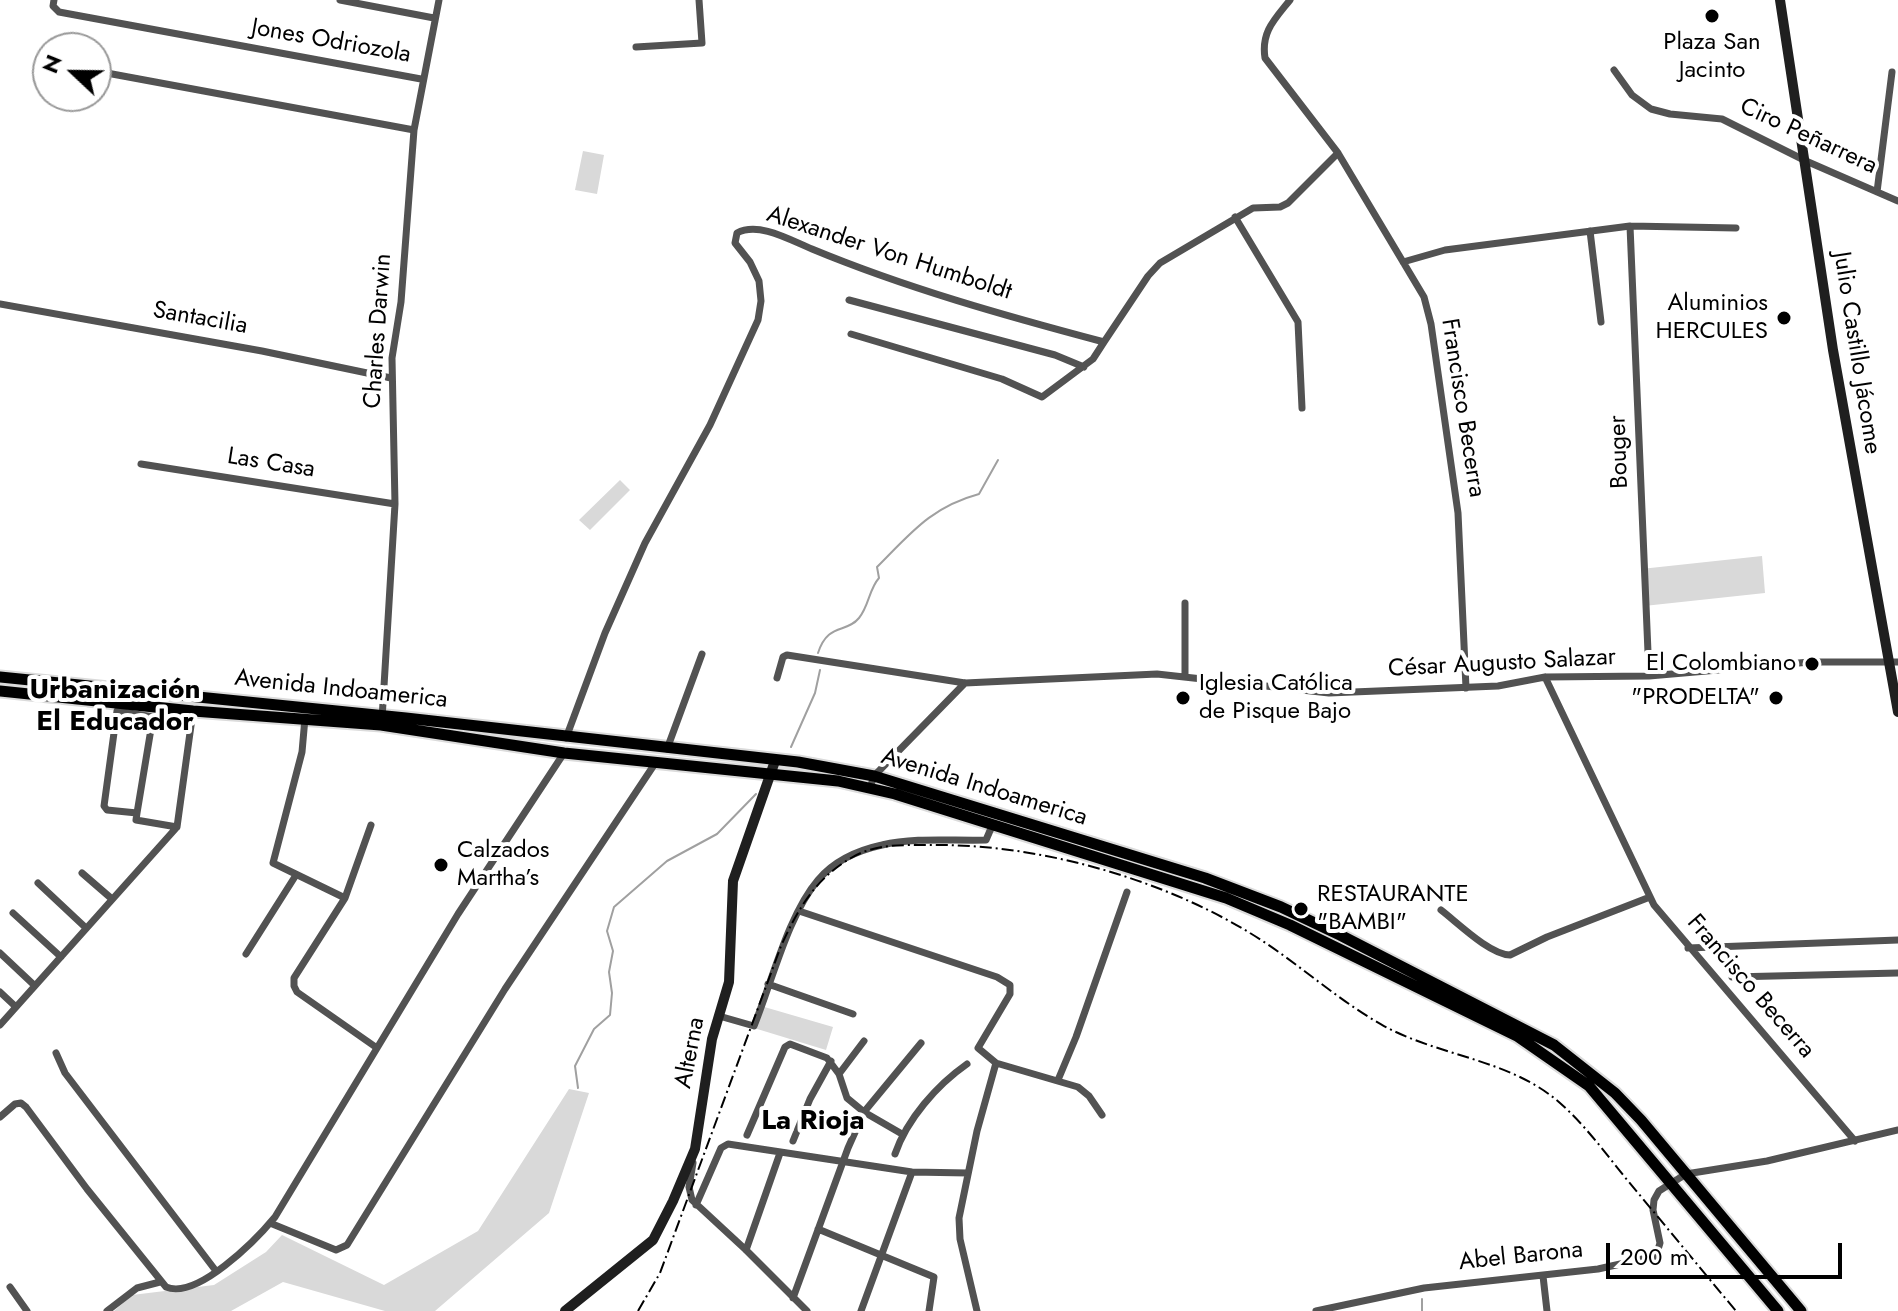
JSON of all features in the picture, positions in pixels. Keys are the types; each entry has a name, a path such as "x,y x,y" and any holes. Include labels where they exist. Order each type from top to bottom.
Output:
{"main road":[{"name":"Julio Castillo Jácome","path":"1780,0 1833,350 1893,662 1898,712"},
{"name":"Avenida Indoamerica","path":"0,677 821,766 1205,878 1281,907 1340,935 1554,1045 1615,1093 1801,1311"},
{"name":"Avenida Indoamerica","path":"0,691 193,711 387,721 564,753 872,782"},
{"name":"Alterna","path":"695,1149 712,1039 730,971 733,881 775,761"},
{"name":"Avenida Indoamerica","path":"934,801 992,826 1226,898 1290,925 1517,1036 1589,1086 1778,1311"},
{"path":"565,1311 653,1240 695,1149"}],"street":[{"name":"Jones Odriozola","path":"54,0 53,6 59,12 421,79"},
{"path":"340,0 434,18"},
{"name":"Charles Darwin","path":"387,721 395,504 391,378 401,302 414,130 421,79 439,0"},
{"path":"636,47 702,43 699,0"},
{"name":"Francisco Becerra","path":"1290,0 1266,29 1263,43 1265,58 1338,153 1424,297 1431,324 1458,513 1466,688"},
{"name":"Ciro Peñarrera","path":"1614,70 1632,95 1651,109 1722,119 1806,161 1898,201"},
{"path":"1877,192 1892,72"},
{"path":"112,74 414,130"},
{"path":"851,334 1002,379 1039,397 1045,396 1093,359 1153,269 1235,217 1260,206 1280,207 1288,203 1338,153"},
{"path":"1235,217 1298,322 1302,408"},
{"path":"1403,262 1445,250 1630,226 1736,228"},
{"name":"Bouger","path":"1630,226 1649,676"},
{"name":"Alexander Von Humboldt","path":"566,738 605,633 645,543 710,425 758,320 761,301 759,281 750,262 735,243 737,233 750,229 779,235 856,267 1104,342"},
{"path":"1590,231 1601,322"},
{"path":"849,300 1055,355 1084,367"},
{"name":"Santacilia","path":"0,304 262,351 391,378"},
{"name":"Las Casa","path":"141,464 395,504"},
{"path":"1185,603 1185,676"},
{"path":"667,749 702,654"},
{"name":"César Augusto Salazar","path":"777,678 783,657 787,655 965,683 1157,674 1307,692 1466,688 1498,686 1545,677 1649,676 1810,662 1893,662"},
{"name":"Francisco Becerra","path":"1545,677 1650,897 1688,948 1855,1141"},
{"path":"872,782 965,683"},
{"path":"137,813 107,810 104,806 117,711 153,717 136,820 177,827"},
{"path":"0,1025 177,827 193,711"},
{"path":"305,718 302,752 273,863 345,898"},
{"path":"0,1117 15,1104 21,1103 26,1107 160,1282 175,1291 184,1290 227,1264 270,1223 458,914 564,753"},
{"path":"270,1223 336,1250 347,1245 505,989 656,762"},
{"path":"371,825 345,898 294,978 294,986 297,992 377,1048"},
{"path":"719,1016 754,1026 799,911 817,880 851,855 896,843 986,840 992,826"},
{"path":"82,873 112,899"},
{"path":"246,954 296,875"},
{"path":"38,883 86,928"},
{"path":"1058,1080 1127,892"},
{"path":"1441,910 1489,947 1510,955 1547,937 1650,897"},
{"path":"799,911 1008,982 1010,994 978,1048 996,1063 1078,1087 1089,1096 1102,1115"},
{"path":"13,913 61,957"},
{"path":"1688,948 1898,940"},
{"path":"0,953 34,985"},
{"path":"1732,977 1898,973"},
{"path":"768,984 853,1014"},
{"path":"0,992 16,1007"},
{"path":"839,1074 864,1041"},
{"path":"793,1298 864,1112 921,1043"},
{"path":"747,1135 785,1047 795,1044 831,1061 847,1098 864,1112 902,1134"},
{"path":"56,1053 65,1073 216,1271"},
{"path":"793,1141 810,1099 831,1061"},
{"path":"977,1311 958,1230 968,1173 996,1063"},
{"path":"895,1154 902,1134 945,1083 967,1064"},
{"name":"Abel Barona","path":"1316,1311 1436,1286 1598,1269 1656,1256 1660,1243 1654,1200 1659,1191 1686,1174 1767,1161 1898,1130"},
{"path":"807,1311 696,1205 724,1145 912,1172 968,1173"},
{"name":"Alterna","path":"695,1149 689,1194 696,1205"},
{"path":"746,1250 780,1153"},
{"path":"861,1311 912,1172"},
{"path":"818,1229 934,1277 929,1311"},
{"path":"1543,1276 1547,1311"},
{"path":"107,1311 137,1288 160,1282"},
{"path":"10,1287 27,1311"}],"shaded area":[{"path":"583,151 604,155 597,194 575,190"},
{"path":"620,480 630,490 590,530 579,520"},
{"path":"1762,556 1765,593 1644,606 1641,569"},
{"path":"761,1006 833,1027 826,1050 754,1028"},
{"path":"569,1089 589,1093 549,1213 435,1311 385,1311 283,1282 231,1311 114,1311 132,1295 214,1285 266,1252 282,1235 384,1285 478,1231"}],"waterway":[{"path":"818,653 827,637 859,618 879,578 877,567 935,514 962,499 979,494 998,460"},
{"path":"791,747 815,693 820,670"},
{"path":"578,1088 575,1066 594,1029 610,1015 612,993 609,972 613,951 607,931 614,907 667,861 717,834 756,794"},
{"path":"1422,1299 1422,1311"}],"railway":[{"path":"638,1311 660,1273 781,946 801,907 838,866 860,853 898,845 968,846 1052,857 1094,867 1176,895 1250,933 1384,1026 1429,1045 1497,1067 1540,1088 1560,1103 1587,1131 1736,1311"}],"place":[{"name":"Plaza San Jacinto","path":"1712,16"},
{"name":"Aluminios HERCULES","path":"1784,318"},
{"name":"El Colombiano","path":"1812,664"},
{"name":"Iglesia Católica de Pisque Bajo","path":"1183,698"},
{"name":"\"PRODELTA\"","path":"1776,698"},
{"name":"Calzados Martha’s","path":"441,865"},
{"name":"RESTAURANTE \"BAMBI\"","path":"1301,909"}],"district":[{"name":"Urbanización El Educador","path":"115,707"},
{"name":"La Rioja","path":"813,1122"}]}
